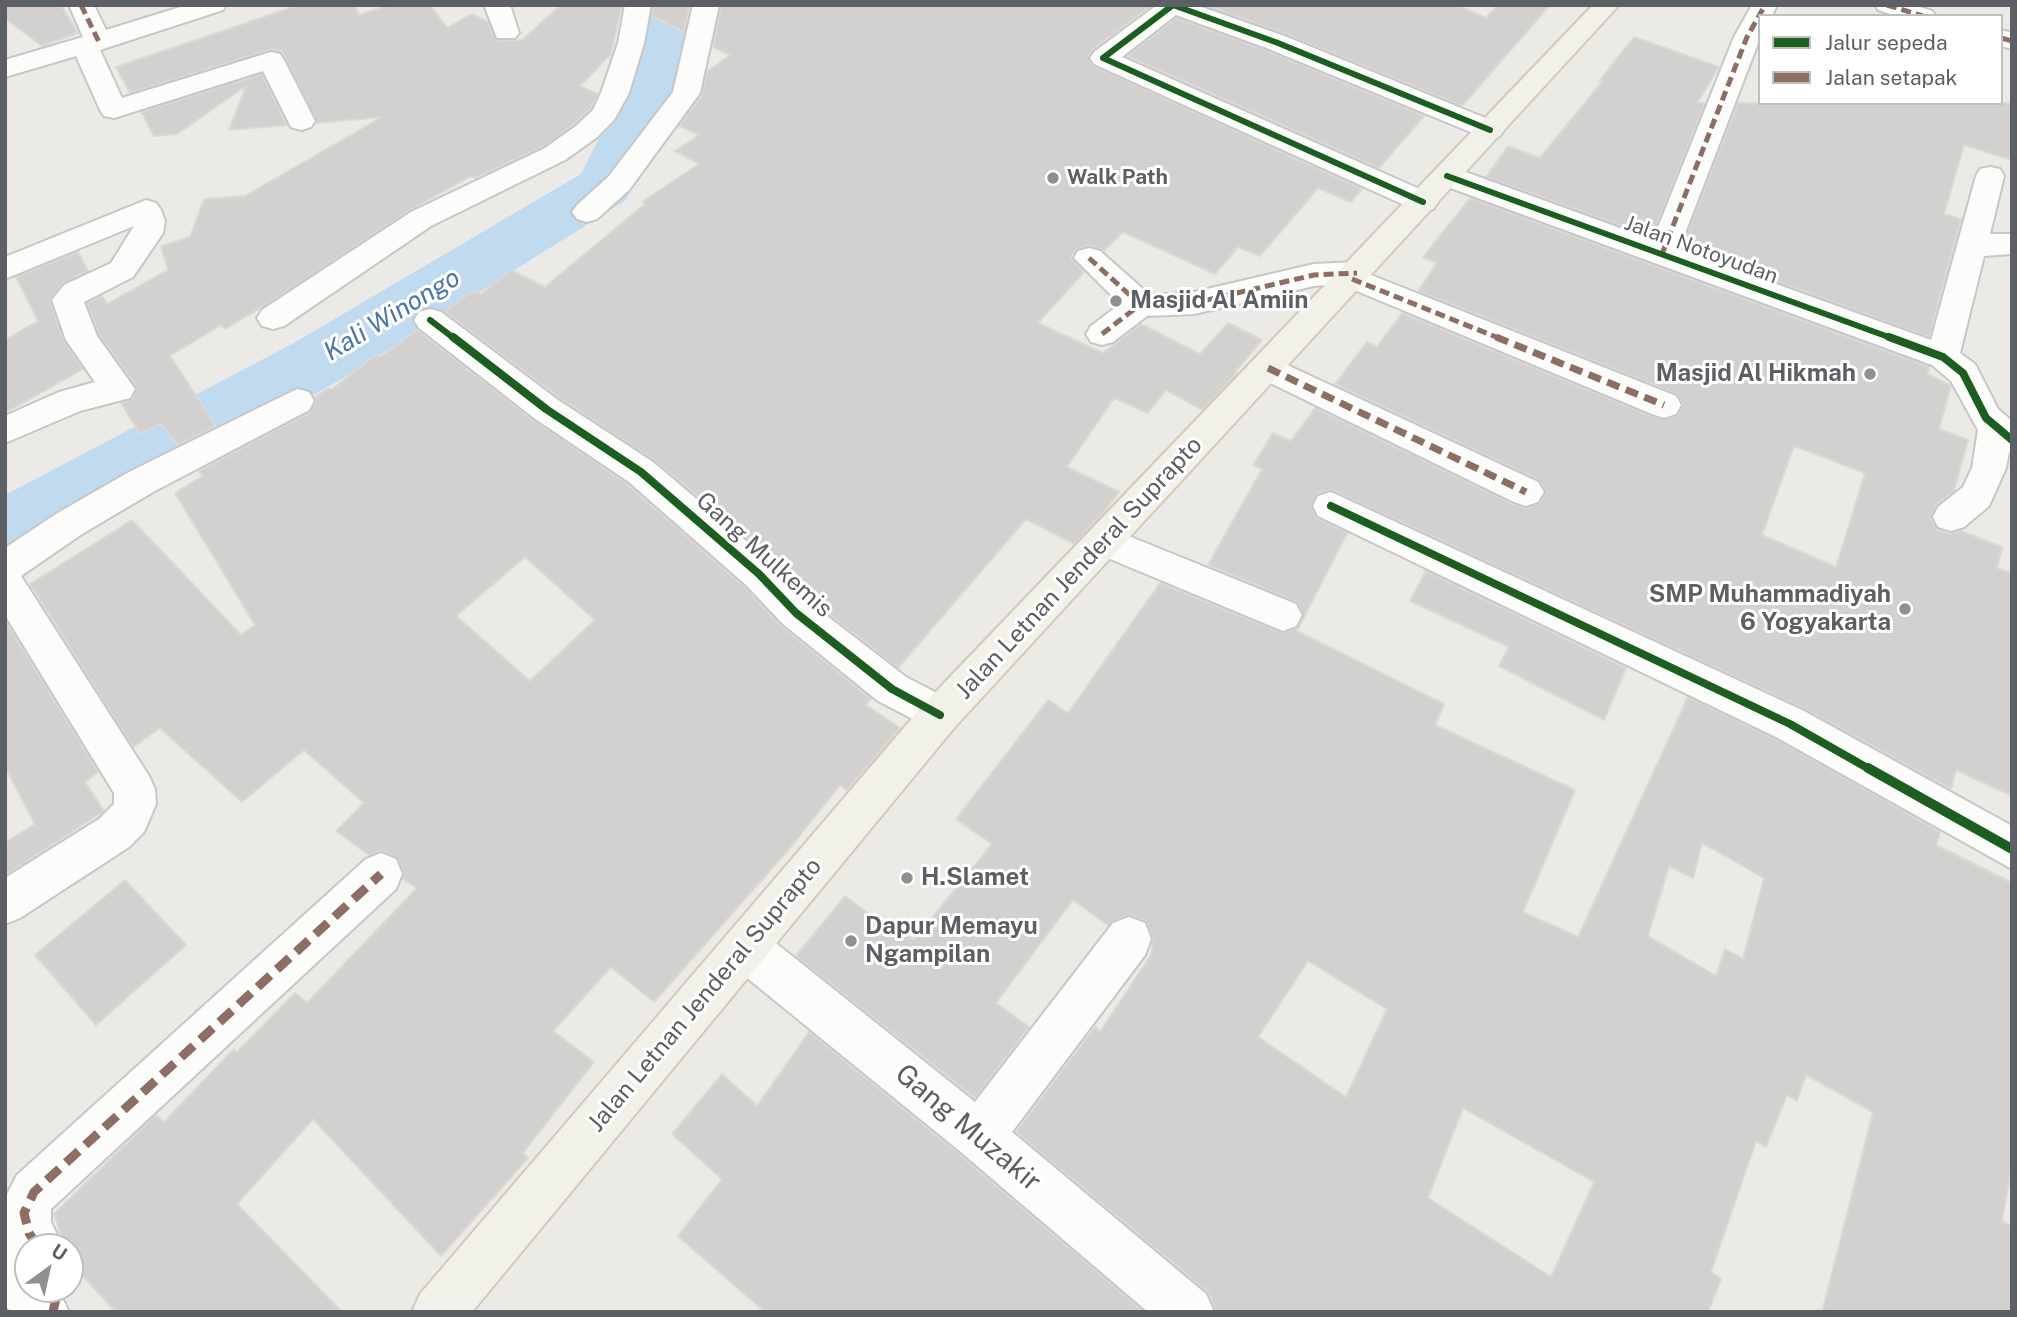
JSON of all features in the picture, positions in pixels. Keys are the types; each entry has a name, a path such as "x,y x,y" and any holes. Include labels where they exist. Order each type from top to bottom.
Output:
{"main road":[{"name":"Jalan Letnan Jenderal Suprapto","path":"438,1312 940,715 1607,5"}],"street":[{"path":"80,5 114,110 271,60 301,121"},
{"path":"5,69 214,5"},
{"path":"497,5 506,33"},
{"path":"272,318 411,225 555,153 586,132 604,114 615,93 631,43 638,5"},
{"path":"587,212 619,183 686,93 706,5"},
{"name":"Jalan Notoyudan","path":"1490,130 1278,43 1235,30 1173,5 1102,58 1435,189 1662,254 1943,357"},
{"path":"1887,5 1916,14"},
{"path":"1662,254 1747,37 1758,17"},
{"path":"1951,517 1978,496 2004,433 1986,418 1964,373 1943,357 1990,176"},
{"path":"5,269 146,210 150,221 148,233 141,247 122,270 75,293 68,300 82,340 118,389 71,401 5,430"},
{"path":"1972,249 1987,244 2012,244"},
{"path":"1088,258 1141,304 1166,307 1314,275 1355,276 1664,405"},
{"path":"1102,334 1141,304"},
{"name":"Gang Mulkemis","path":"430,320 546,409 642,472 760,574 796,613 892,689 940,715"},
{"path":"1268,368 1527,492"},
{"path":"5,568 69,524 141,482 298,401"},
{"path":"1331,506 1790,724 2012,849"},
{"path":"1104,541 1283,615"},
{"path":"5,582 134,789 135,804 129,818 114,833 5,903"},
{"path":"29,1233 24,1213 34,1192 381,874"},
{"path":"979,1136 1129,939"},
{"name":"Gang Muzakir","path":"746,948 979,1136 1188,1312"},
{"path":"5,1263 43,1312"}],"building":[{"path":"5,5 61,5 78,33 42,46 5,18"},
{"path":"299,5 354,5 359,15 390,5 430,5 447,28 472,14 488,22 497,41 522,40 561,5 622,5 611,54 580,86 598,94 591,108 574,124 544,146 475,178 471,176 410,210 267,304 225,329 221,325 170,356 216,426 178,445 161,424 140,434 121,403 132,399 137,387 99,335 87,303 102,296 107,304 168,270 161,246 190,237 204,199 245,196 382,117 317,123 286,59 281,51 272,49 130,93 116,67"},
{"path":"654,5 690,5 684,32 652,16"},
{"path":"721,5 1152,5 1092,50 1088,57 1092,65 1362,189 1351,202 1318,188 1260,256 1238,247 1215,274 1123,232 1104,251 1090,245 1076,250 1071,258 1084,272 1038,323 1103,353 1141,324 1200,354 1228,323 1262,340 1235,372 1237,373 1202,410 1166,390 1148,413 1114,398 1067,467 1119,492 1102,514 1074,544 1026,519 898,668 811,600 774,561 654,460 560,398 445,312 474,290 481,294 511,270 545,287 645,204 642,202 699,164 675,151 699,135 679,126 702,95 707,72 730,55 713,47"},
{"path":"1205,5 1457,5 1486,18 1498,5 1550,5 1462,106 1288,35"},
{"path":"1176,18 1268,51 1424,116 1379,168 1127,56"},
{"path":"1634,37 1719,67 1697,103 1705,103 1652,237 1486,177 1508,146 1540,158 1602,82 1599,81"},
{"path":"262,74 287,125 229,130 246,86 177,134 154,136 141,112"},
{"path":"1738,103 2012,103 2012,160 1964,145 1944,214 1961,219 1929,337 1682,247"},
{"path":"1470,198 1929,367 1928,374 1951,386 1939,429 1968,440 1954,491 1936,505 1931,518 1937,530 1950,534 1961,531 2002,547 1997,568 2012,573 2012,796 1956,770 1951,789 1805,709 1332,490 1317,493 1311,507 1317,518 1347,533 1297,631 1444,704 1435,725 1575,790 1523,912 1578,937 1688,697 1775,739 1940,832 1936,845 2012,883 2012,1165 2002,1221 2012,1226 2012,1312 1822,1312 1873,1112 1806,1075 1797,1101 1787,1095 1766,1147 1756,1141 1711,1272 1721,1279 1708,1312 1216,1312 1208,1292 1016,1132 1095,1027 1100,1032 1151,955 1153,938 1146,921 1128,915 1108,925 1073,900 996,1003 1029,1027 975,1098 796,956 845,896 893,932 896,927 914,940 992,844 956,819 1048,700 1068,713 1160,583 1282,633 1298,627 1304,614 1297,602 1208,565 1262,469 1253,465 1273,433 1291,441 1315,408 1513,504 1527,508 1540,503 1546,491 1539,480 1335,384 1367,342 1377,347 1402,313 1651,416 1665,420 1678,415 1683,404 1677,394 1418,291 1437,263 1423,257","holes":["1794,446 1865,473 1836,567 1762,535","1702,843 1764,878 1743,959 1725,949 1716,976 1648,936 1669,866 1693,878","1308,961 1387,1009 1346,1097 1258,1037","1463,1108 1594,1182 1551,1277 1428,1198"]},
{"path":"78,252 88,271 63,283 50,301 64,341 83,369 5,413 5,340 38,321 16,277"},
{"path":"417,330 533,420 627,484 744,587 781,626 871,699 866,705 900,728 847,790 840,785 790,848 654,1002 611,967 553,1031 594,1062 523,1153 528,1158 441,1256 313,1119 237,1204 342,1312 116,1312 84,1277 84,1233 60,1233 54,1214 156,1115 164,1122 234,1049 237,1052 295,993 307,1003 417,888 403,879 404,873 397,857 382,851 369,855 336,831 364,803 304,750 242,802 160,728 133,747 30,584 132,520 241,635 255,625 175,493 203,476 199,471 310,412 316,402 315,397 329,388 331,390 376,355 380,357","holes":["525,557 595,620 530,681 456,616"]},
{"path":"1426,571 1626,668 1604,720 1499,666 1509,647 1410,601"},
{"path":"5,620 98,772 85,782 104,811 5,875 5,843 35,824 5,767"},
{"path":"125,880 186,945 96,1025 35,955"},
{"path":"809,1032 960,1155 1144,1312 765,1312 678,1236 722,1179 672,1134 722,1074 757,1106"}],"waterway":[{"name":"Kali Winongo","path":"5,531 316,362 605,186 658,77 660,5"}],"marked path":[{"path":"81,5 99,42"},
{"path":"1760,14 1765,5"},
{"path":"1887,5 1916,14"},
{"path":"1662,254 1747,37 1758,17"},
{"path":"2003,39 2012,41"},
{"path":"1089,258 1132,297 1151,306 1194,303 1314,275 1357,273"},
{"path":"1352,279 1664,405"},
{"path":"1102,334 1141,304"},
{"path":"1268,368 1526,492"},
{"path":"29,1233 24,1213 34,1192 381,874"},
{"path":"53,1312 55,1303"}],"cycle path":[{"path":"1423,202 1103,58 1173,5 1235,30 1278,43 1490,130"},
{"path":"1447,176 1943,357 1963,373 1986,418 2012,440"},
{"path":"430,320 546,409 641,472 759,574 796,613 892,689 940,715"},
{"path":"1331,506 1790,724 2012,849"}],"place":[{"name":"Walk Path","path":"1053,178"},
{"name":"Masjid Al Amiin","path":"1116,301"},
{"name":"Masjid Al Hikmah","path":"1870,374"},
{"name":"SMP Muhammadiyah 6 Yogyakarta","path":"1905,609"},
{"name":"H.Slamet","path":"907,878"},
{"name":"Dapur Memayu Ngampilan","path":"851,941"}]}
